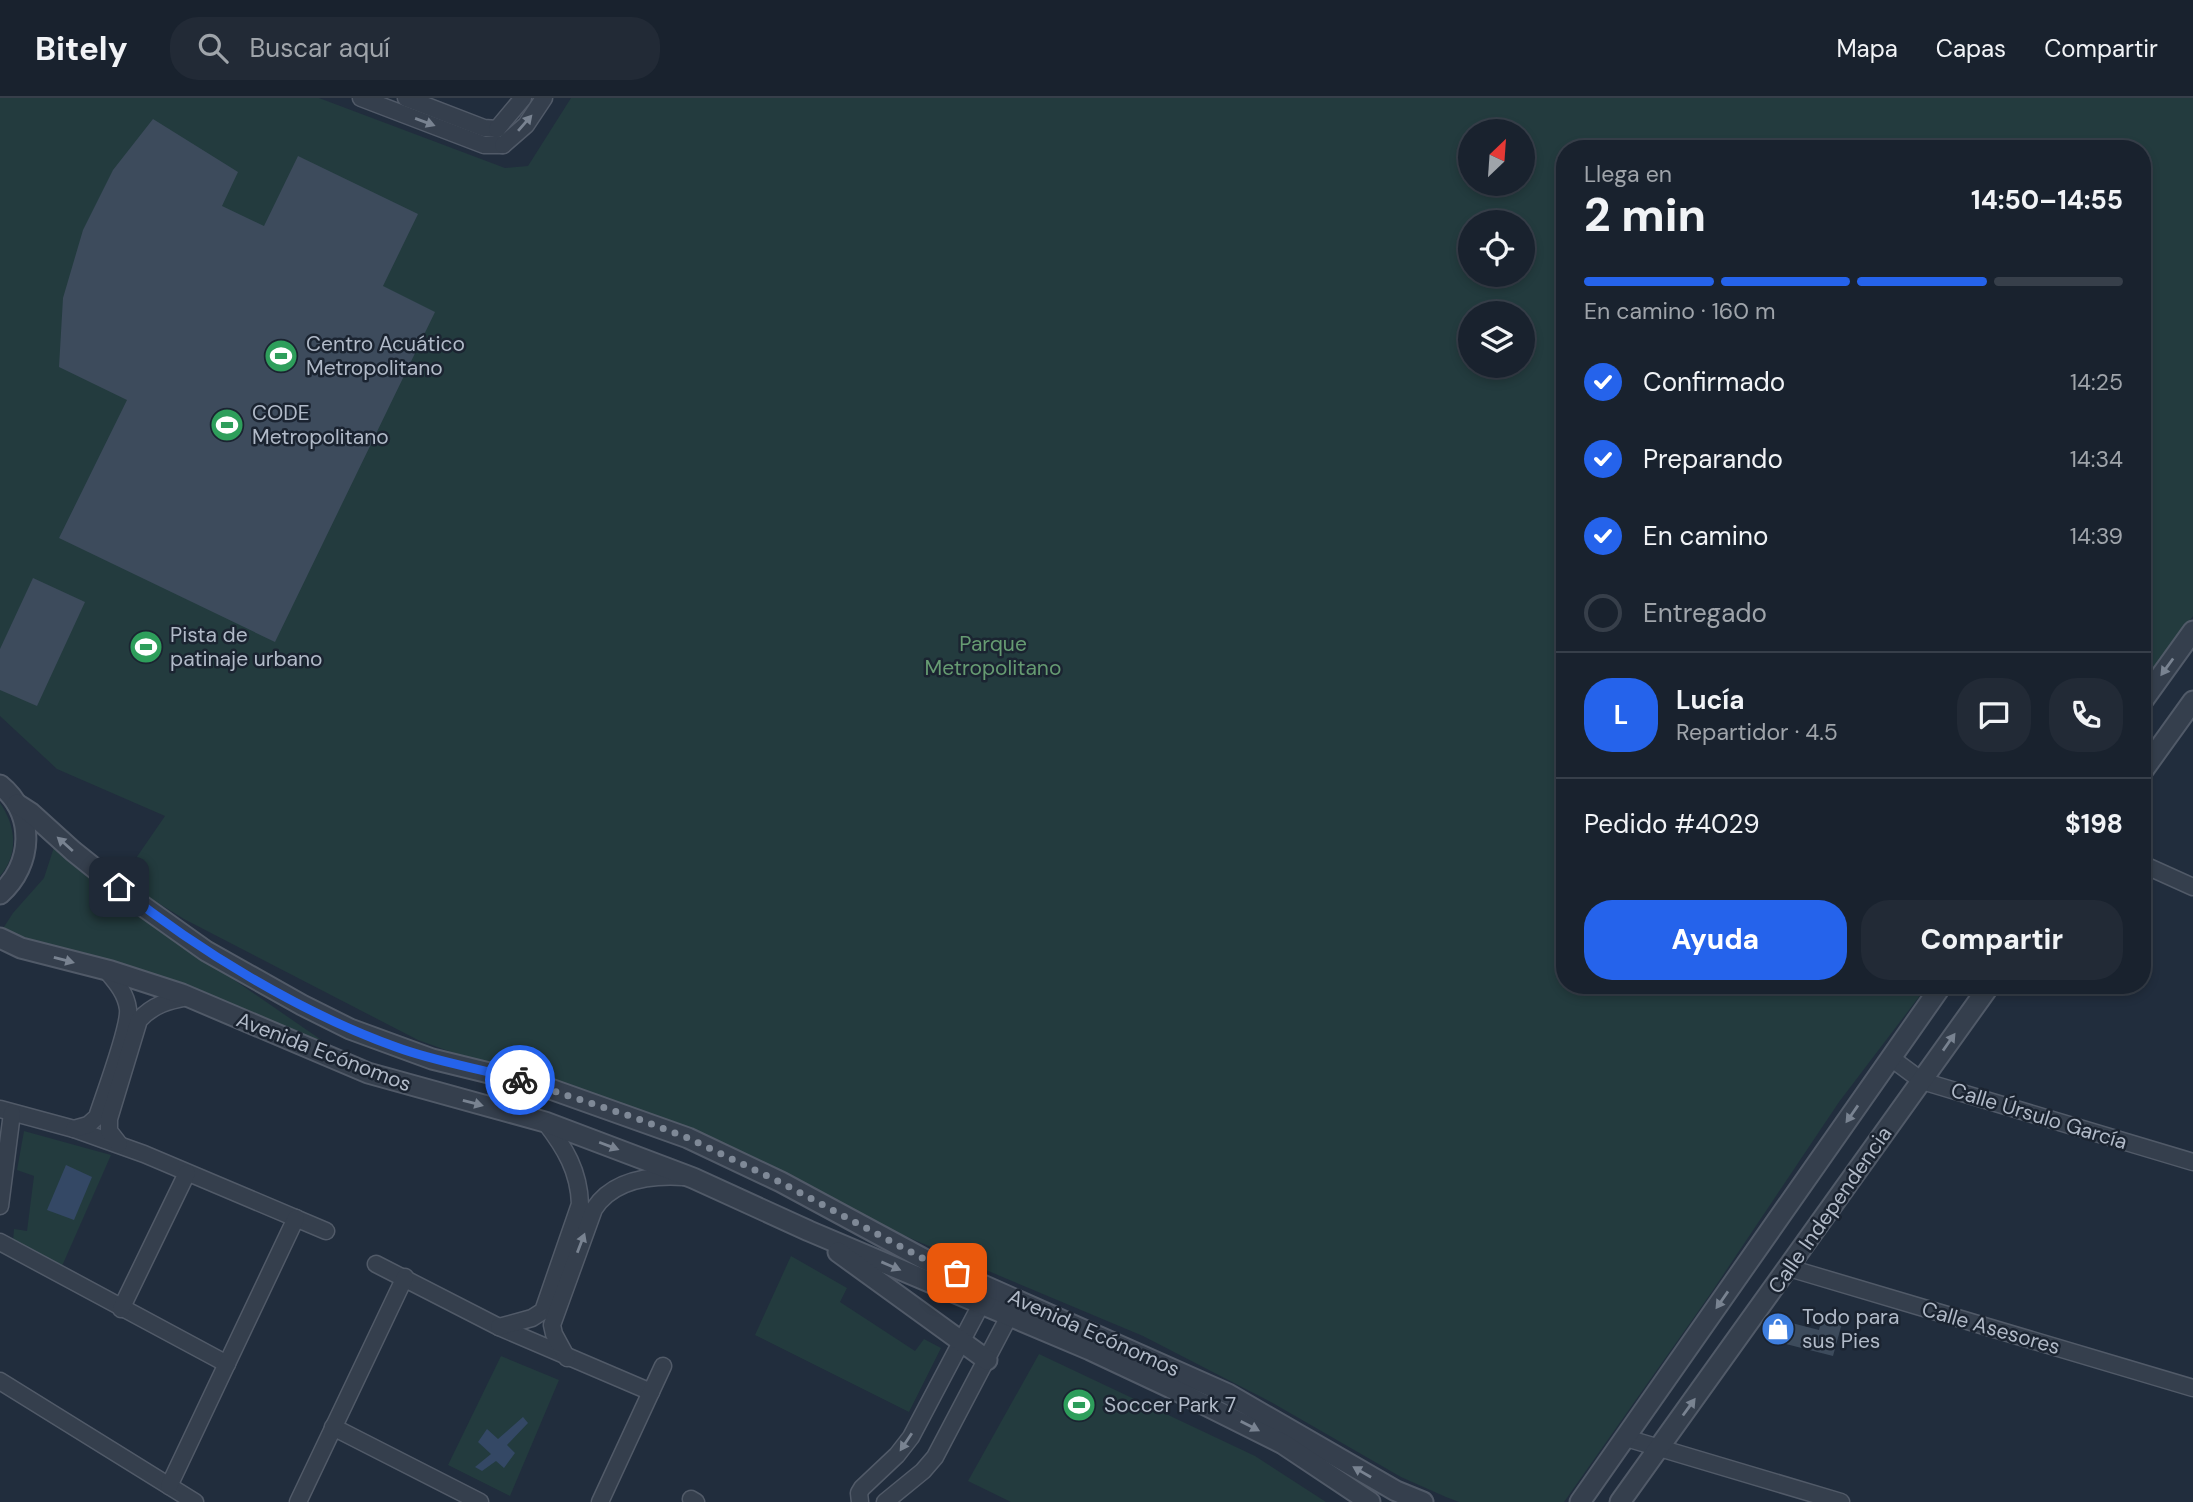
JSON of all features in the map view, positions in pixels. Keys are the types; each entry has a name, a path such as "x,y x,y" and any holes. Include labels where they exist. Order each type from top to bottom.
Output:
{"street":[{"path":"361,98 484,145 526,125 544,98"},
{"path":"406,98 484,128 500,137"},
{"path":"500,137 523,98"},
{"path":"2151,689 2193,631"},
{"path":"2151,759 2193,701"},
{"name":"Avenida Ecónomos","path":"0,786 17,804 39,819 73,851 133,899 206,951 302,1005 350,1029 416,1054 542,1086 688,1138 798,1191 849,1221 924,1259 985,1296"},
{"path":"0,894 15,877 24,860 27,841 17,804"},
{"path":"2151,868 2193,887"},
{"name":"Avenida Ecónomos","path":"0,938 21,948 106,970 188,997 368,1073 407,1086 545,1122 693,1178 809,1231 1014,1308 1090,1350 1223,1402 1396,1491 1423,1502"},
{"path":"74,1129 88,1125 97,1117 127,1018 125,998 106,970"},
{"name":"Calle Independencia","path":"1580,1502 1936,994"},
{"name":"Calle Independencia","path":"1620,1502 1984,994"},
{"path":"119,1144 109,1131 109,1119 139,1020 155,1006 188,997"},
{"path":"407,1086 416,1054"},
{"name":"Calle Úrsulo García","path":"1891,1058 1922,1081 2193,1162"},
{"path":"0,1206 6,1111 119,1144 326,1231"},
{"path":"499,1327 532,1318 544,1311 580,1204 580,1190 572,1161 545,1122"},
{"path":"121,1309 187,1173"},
{"path":"568,1358 554,1334 552,1325 594,1209 612,1190 640,1179 668,1176 693,1178"},
{"path":"784,1219 798,1191"},
{"path":"169,1486 296,1219"},
{"path":"809,1231 987,1360"},
{"path":"0,1242 227,1364"},
{"path":"376,1264 499,1327 651,1392"},
{"name":"Calle Asesores","path":"1789,1268 2193,1388"},
{"path":"298,1502 405,1277"},
{"path":"860,1502 859,1493 862,1489 897,1455 911,1437 985,1296"},
{"path":"885,1502 923,1471 935,1457 1014,1308"},
{"path":"600,1502 663,1366"},
{"path":"0,1381 195,1502"},
{"name":"Avenida Ecónomos","path":"1223,1402 1370,1502"},
{"path":"333,1427 480,1502"},
{"path":"1626,1438 1841,1502"}],"green space":[{"name":"Parque Metropolitano","path":"0,98 319,98 505,168 528,166 571,98 2193,98 2193,616 2151,674 2151,140 1556,140 1556,994 1921,994 1839,1102 1709,1296 1564,1502 1459,1502 1446,1497 1401,1477 1269,1401 1143,1336 886,1228 800,1182 602,1098 418,1040 184,919 121,880 165,816 57,769 0,716"},
{"path":"0,803 12,830 13,849 0,876"},
{"path":"56,841 178,941 330,1046 2,930 13,913 44,878"},
{"path":"24,1131 111,1155 62,1266 13,1242 14,1229 27,1231 34,1176 17,1170"},
{"path":"791,1256 847,1288 840,1302 915,1351 924,1339 941,1348 909,1412 755,1335"},
{"name":"Soccer Park 7","path":"1039,1354 1255,1456 1326,1502 1011,1502 968,1481"},
{"path":"501,1356 559,1380 510,1496 448,1465"}],"water":[{"path":"66,1165 92,1177 74,1220 47,1210"},
{"path":"523,1417 528,1423 507,1445 515,1453 504,1468 496,1461 482,1471 475,1467 491,1454 478,1442 487,1429 498,1439"}],"building":[{"name":"Centro Acuático Metropolitano","path":"153,119 238,172 222,206 264,226 298,156 418,214 383,286 435,312 275,642 59,538 127,400 59,367 63,298 83,230 113,170"},
{"path":"33,578 85,602 37,706 0,690 0,649"},
{"path":"1822,1317 1842,1323 1833,1356 1766,1339 1772,1318 1819,1330"}],"way so far":[{"path":"520,1080 688,1138 780,1182 924,1259 957,1273"}],"place":[{"name":"Centro Acuático Metropolitano","path":"281,356"},
{"name":"CODE Metropolitano","path":"227,425"},
{"name":"Pista de patinaje urbano","path":"146,647"},
{"name":"Todo para sus Pies","path":"1778,1329"},
{"name":"Soccer Park 7","path":"1079,1405"}],"route":[{"path":"119,887 206,951 350,1029 432,1059 520,1080"}]}
